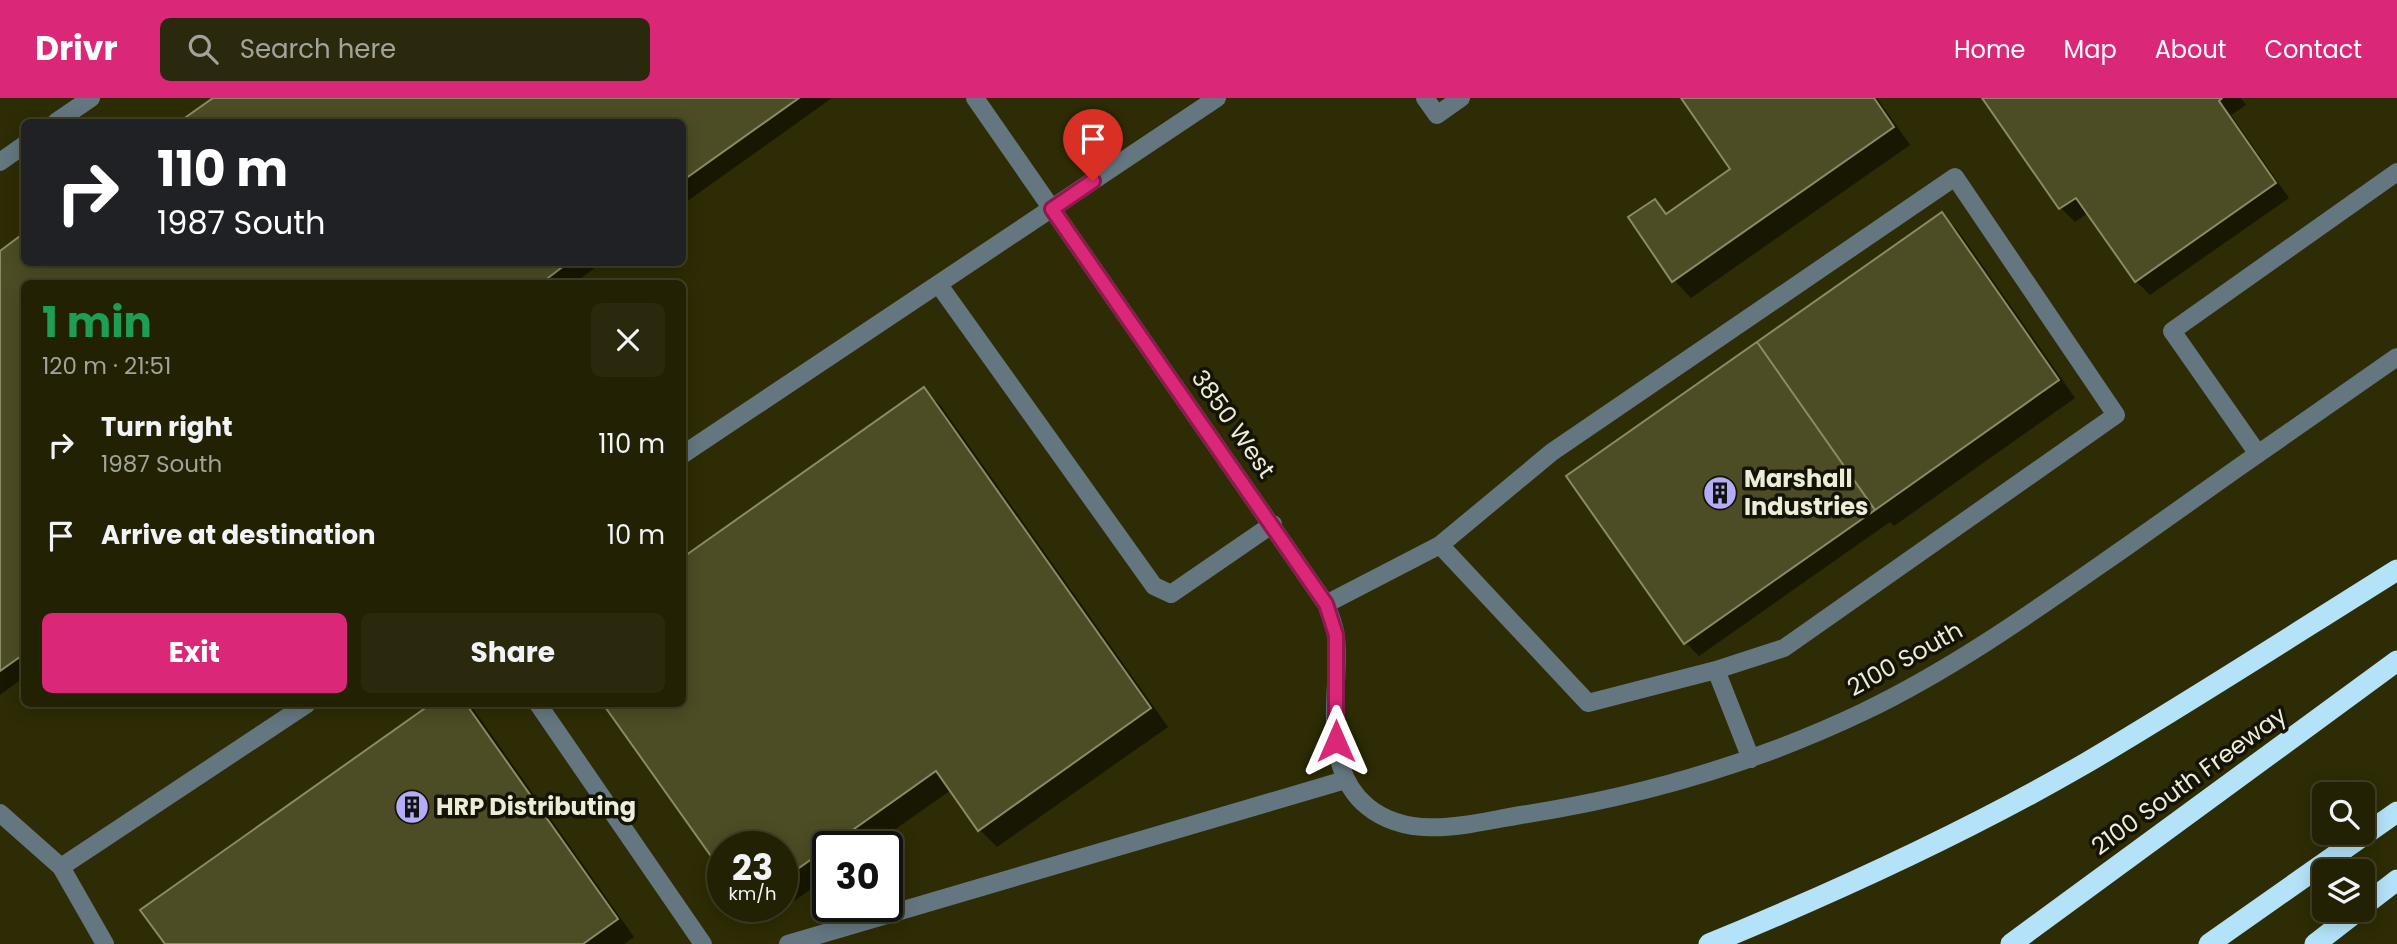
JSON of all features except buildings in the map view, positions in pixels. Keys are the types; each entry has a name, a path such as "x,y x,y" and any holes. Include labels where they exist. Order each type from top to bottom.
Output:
{"highway":[{"path":"1709,944 1800,906 1986,818 2085,763 2397,570"},
{"name":"2100 South Freeway","path":"2011,944 2397,661"},
{"path":"2209,944 2397,812"},
{"path":"2375,898 2397,880"},
{"path":"2315,944 2344,922"}],"street":[{"path":"60,119 91,98"},
{"name":"3850 West","path":"975,98 1326,604 1336,635 1336,741 1345,780 1368,807"},
{"path":"686,452 1217,98"},
{"path":"1425,98 1437,115 1461,98"},
{"path":"0,162 21,147"},
{"path":"2258,454 2172,331 2397,172"},
{"path":"1326,604 1440,545 1552,452 1955,177 2116,415 1784,648 1717,670 1588,703 1440,545"},
{"path":"939,285 1154,586 1171,594 1273,524"},
{"name":"2100 South","path":"1368,807 1401,825 1435,828 1579,806 1751,759 1863,712 1946,668 2026,617 2397,357"},
{"path":"1717,670 1751,759"},
{"path":"61,867 302,707"},
{"path":"540,707 703,944"},
{"path":"788,944 1345,780"},
{"path":"0,813 61,867 105,944"}],"place":[{"name":"Marshall Industries","path":"1720,493"},
{"name":"HRP Distributing","path":"412,807"}],"route":[{"path":"1093,181 1052,209 1326,604 1336,635 1336,741"}]}
